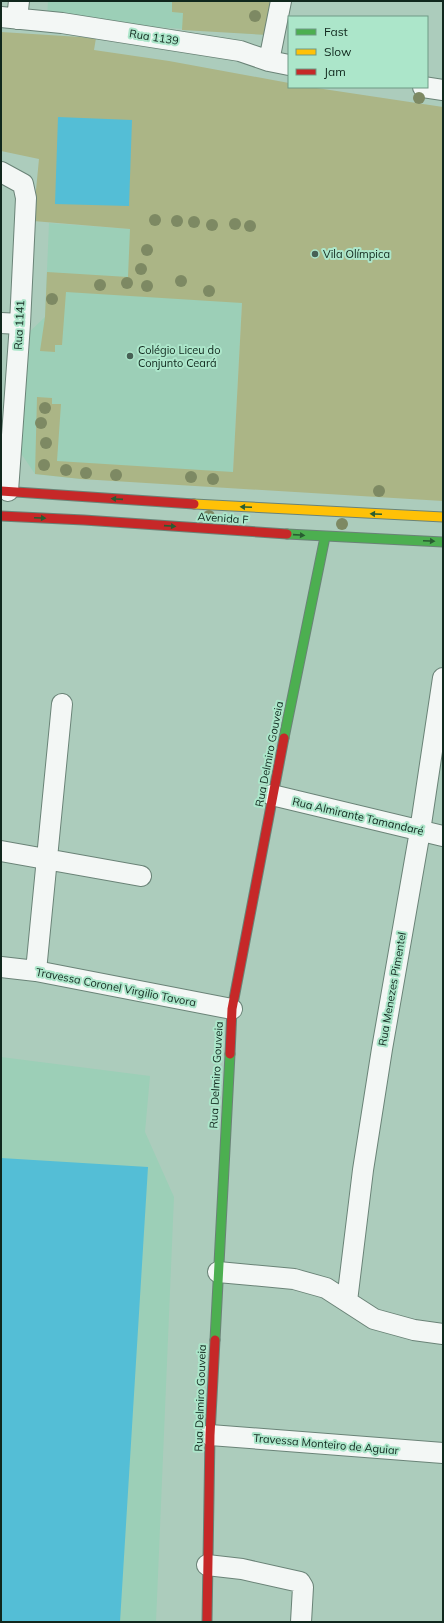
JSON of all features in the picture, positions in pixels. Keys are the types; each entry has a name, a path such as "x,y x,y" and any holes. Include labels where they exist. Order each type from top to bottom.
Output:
{"street":[{"path":"269,61 281,1"},
{"name":"Rua 1139","path":"12,12 62,23 240,51 269,61 288,65"},
{"path":"428,88 443,90"},
{"name":"Rua 1141","path":"1,172 23,184 26,198 10,324 4,491"},
{"name":"Avenida F","path":"4,491 399,518 443,517"},
{"name":"Avenida F","path":"1,516 325,537 399,537 443,542"},
{"name":"Rua Delmiro Gouveia","path":"207,1622 210,1434 232,1009 272,795 325,537"},
{"name":"Rua Menezes Pimentel","path":"347,1301 364,1162 420,831 443,678"},
{"path":"36,971 62,704"},
{"name":"Rua Almirante Tamandaré","path":"272,795 443,836"},
{"path":"1,851 141,876"},
{"name":"Travessa Coronel Virgilio Tavora","path":"1,967 36,971 232,1009"},
{"path":"218,1272 294,1279 326,1288 374,1319 414,1330 443,1334"},
{"name":"Travessa Monteiro de Aguiar","path":"210,1434 443,1453"},
{"path":"207,1565 242,1569 300,1582 303,1587 301,1622"}],"shaded area":[{"path":"48,1 272,1 268,35 47,19"},
{"path":"172,1 272,1 268,35 182,30 183,13 172,12"},
{"name":"Vila Olímpica","path":"1,32 96,38 94,50 169,61 288,83 288,88 317,88 443,107 443,501 81,479 35,474 37,397 52,398 52,404 61,404 57,461 233,472 242,303 66,292 62,345 55,345 55,352 40,351 45,317 47,272 128,277 130,229 33,221 39,159 1,151"},
{"name":"Colégio Liceu do Conjunto Ceará","path":"49,223 130,229 242,302 233,472 81,479 35,474 18,449 21,340 45,317"},
{"path":"1,1057 150,1076 145,1132 174,1197 156,1622 1,1622"}],"water":[{"path":"58,117 132,120 129,206 55,204"},
{"path":"1,1158 148,1167 120,1622 1,1622"}],"traffic: fast":[{"path":"287,534 443,542"},
{"path":"284,738 325,537"},
{"path":"215,1340 230,1054"}],"traffic: slow":[{"path":"194,504 443,517"}],"traffic: jam":[{"path":"1,491 194,504"},
{"path":"1,516 84,520 287,534"},
{"path":"230,1054 232,1009 284,738"},
{"path":"207,1622 210,1435 215,1340"}],"place":[{"name":"Vila Olímpica","path":"315,254"},
{"name":"Colégio Liceu do Conjunto Ceará","path":"130,356"}]}
